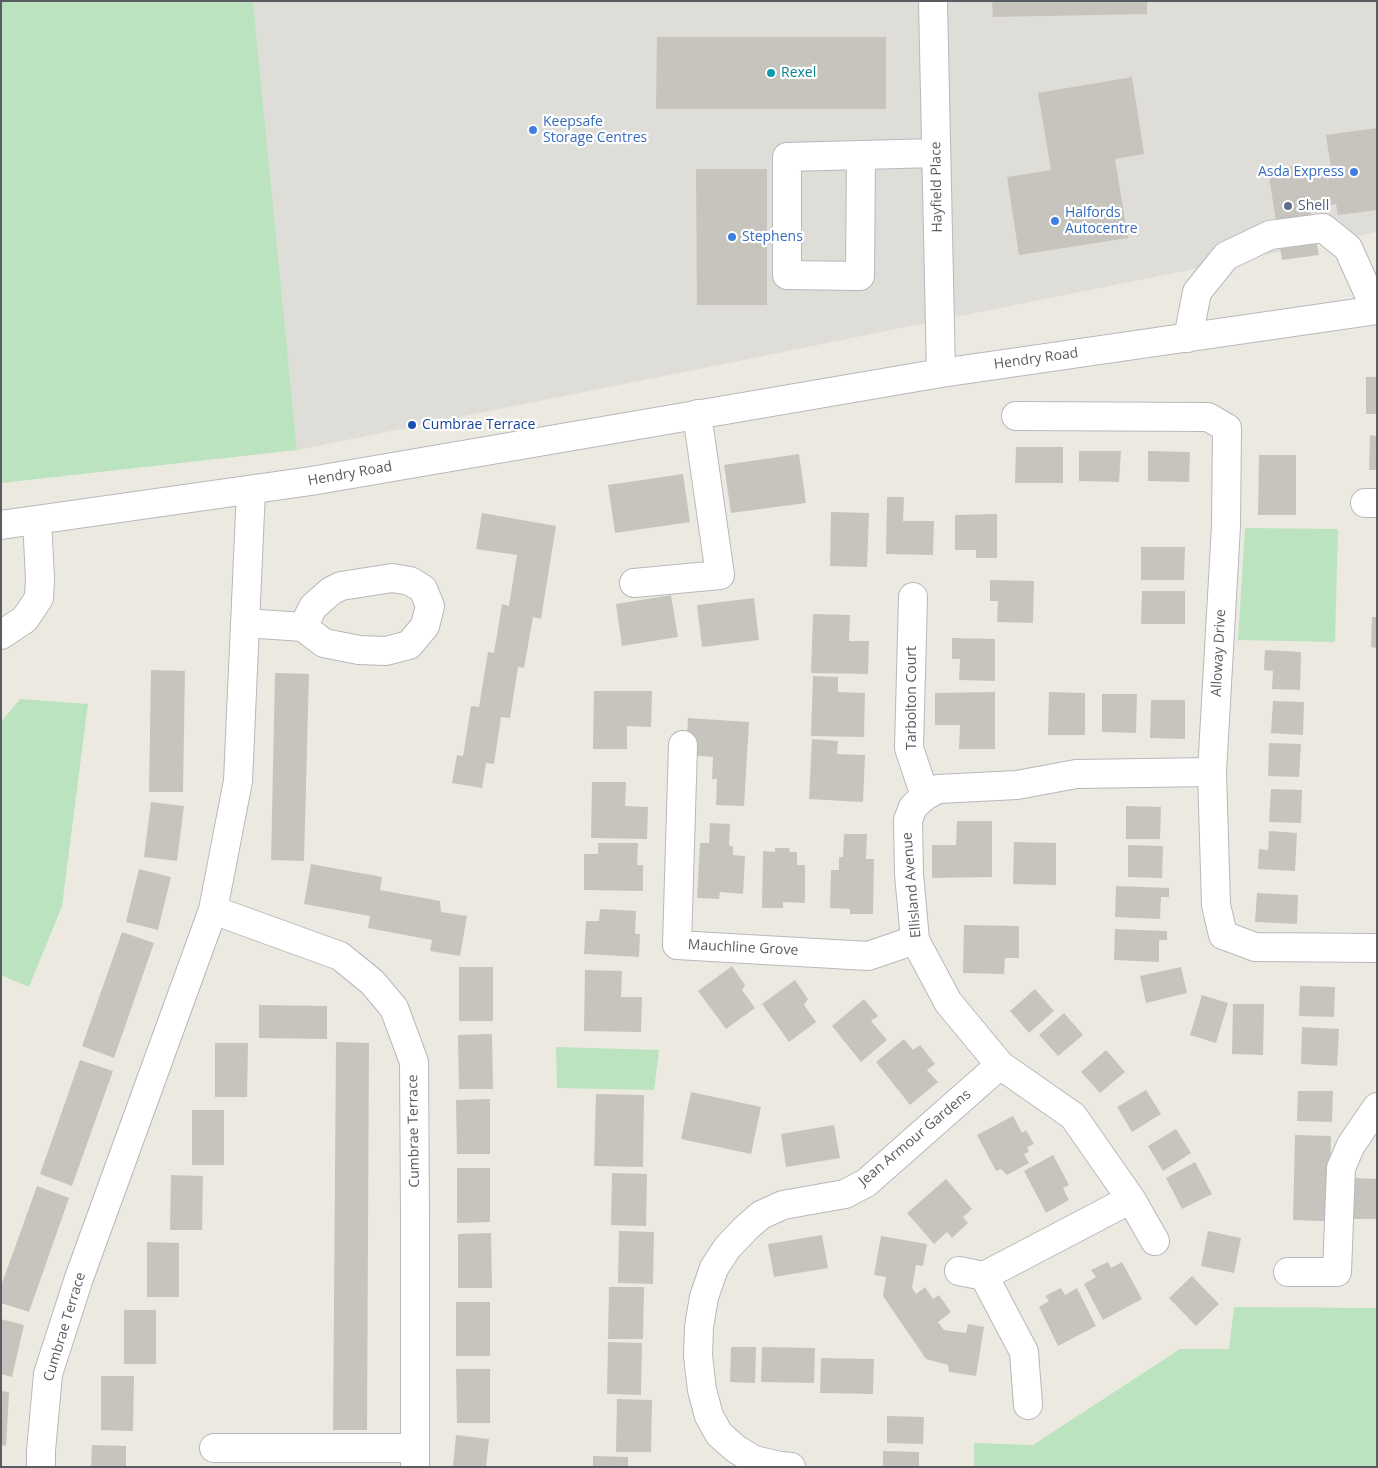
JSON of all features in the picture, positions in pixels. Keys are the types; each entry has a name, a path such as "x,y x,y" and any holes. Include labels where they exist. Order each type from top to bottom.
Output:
{"street":[{"name":"Hayfield Place","path":"933,1 941,373"},
{"path":"860,156 860,276 786,275 787,158 936,153"},
{"path":"1188,338 1197,292 1226,256 1270,235 1322,228 1348,248 1377,310"},
{"name":"Hendry Road","path":"1,525 251,490 941,373 1377,310"},
{"path":"634,583 720,576 697,414"},
{"name":"Alloway Drive","path":"1016,416 1208,417 1227,428 1226,526 1212,772 1216,905 1223,934 1255,947 1377,948"},
{"name":"Cumbrae Terrace","path":"41,1467 40,1451 48,1374 82,1269 213,910 238,781 251,490"},
{"path":"1,635 25,619 38,598 40,578 37,520"},
{"name":"Tarbolton Court","path":"913,597 909,748 925,796"},
{"path":"245,623 304,627"},
{"name":"Mauchline Grove","path":"683,745 677,944 868,956 915,940"},
{"path":"925,796 938,789 1017,785 1076,774 1212,772"},
{"name":"Ellisland Avenue","path":"925,796 914,807 908,820 909,874 915,940 948,1002 1000,1065 1073,1116 1131,1199 1155,1240"},
{"name":"Cumbrae Terrace","path":"213,910 340,956 372,982 394,1008 414,1062 416,1214 415,1458"},
{"name":"Jean Armour Gardens","path":"792,1467 754,1460 736,1449 719,1434 709,1416 702,1390 698,1356 699,1327 704,1297 714,1268 727,1248 761,1215 783,1206 844,1194 866,1183 1000,1065"},
{"path":"1288,1272 1337,1272 1341,1168 1351,1145 1377,1107"},
{"path":"1028,1405 1024,1352 971,1274 1131,1199"},
{"path":"214,1448 415,1458"}],"shaded area":[{"path":"253,1 1377,1 1377,232 297,450"}],"green space":[{"path":"1,1 253,1 297,450 1,483"},
{"path":"1245,528 1338,529 1335,642 1238,640"},
{"path":"20,699 88,704 62,906 29,987 1,975 1,722"},
{"path":"556,1047 659,1050 654,1090 557,1088"},
{"path":"1234,1307 1377,1308 1377,1467 974,1467 974,1443 1033,1445 1180,1349 1229,1349"}],"building":[{"path":"992,1 1147,1 1147,14 993,17"},
{"name":"Rexel","path":"657,37 886,37 886,109 656,109"},
{"path":"1132,77 1144,154 1115,159 1128,238 1019,255 1007,177 1051,170 1038,93"},
{"path":"1377,128 1377,210 1338,215 1336,204 1310,209 1319,255 1282,260 1268,170 1303,164 1304,173 1331,168 1326,135"},
{"name":"Stephens","path":"696,169 767,169 767,305 697,305"},
{"path":"1366,377 1377,377 1377,414 1366,414"},
{"path":"1370,435 1377,436 1377,470 1369,470"},
{"path":"1016,447 1063,447 1063,483 1015,483"},
{"path":"1079,451 1121,451 1119,482 1079,481"},
{"path":"1148,451 1190,452 1189,482 1148,481"},
{"path":"799,454 806,503 731,513 724,465"},
{"path":"1259,455 1296,455 1296,515 1258,515"},
{"path":"683,474 690,522 615,533 608,485"},
{"path":"887,497 904,497 903,521 934,521 933,555 886,554"},
{"path":"831,512 869,513 867,567 830,566"},
{"path":"482,513 556,526 541,619 533,617 524,668 518,667 510,718 501,717 494,764 486,763 482,788 452,783 457,755 463,756 471,706 479,707 488,652 494,653 502,604 509,606 517,555 476,549"},
{"path":"997,514 997,558 976,558 976,550 955,550 955,515"},
{"path":"1141,547 1185,547 1184,580 1141,580"},
{"path":"990,580 1034,581 1033,623 997,622 998,601 990,601"},
{"path":"1142,591 1185,591 1185,624 1141,624"},
{"path":"671,595 678,637 622,646 616,604"},
{"path":"754,598 759,640 702,647 697,605"},
{"path":"813,614 850,615 849,641 869,641 868,674 811,673"},
{"path":"1372,617 1377,617 1377,648 1371,647"},
{"path":"952,638 995,639 995,681 959,680 960,659 952,659"},
{"path":"1265,650 1301,652 1300,690 1272,689 1273,671 1264,670"},
{"path":"151,670 185,671 183,792 149,792"},
{"path":"275,673 309,674 304,861 271,860"},
{"path":"813,676 838,677 838,692 865,693 864,737 811,736"},
{"path":"594,691 652,691 651,727 627,726 627,749 593,749"},
{"path":"995,692 995,749 959,749 960,725 935,725 935,693"},
{"path":"1049,692 1085,693 1085,735 1048,735"},
{"path":"1102,694 1137,694 1136,733 1102,732"},
{"path":"1151,700 1185,700 1185,739 1150,738"},
{"path":"1273,701 1304,702 1303,735 1271,733"},
{"path":"688,718 749,722 744,806 716,805 717,779 712,779 713,757 686,755"},
{"path":"812,739 838,741 837,754 865,755 863,802 809,799"},
{"path":"1269,743 1301,744 1299,777 1268,776"},
{"path":"592,782 626,782 625,806 648,807 647,839 591,838"},
{"path":"1271,789 1302,790 1301,823 1269,822"},
{"path":"151,802 184,806 177,861 144,857"},
{"path":"1126,806 1161,807 1160,839 1126,839"},
{"path":"957,821 992,821 992,877 932,878 932,845 956,845"},
{"path":"710,823 730,824 729,846 733,846 733,855 745,856 743,894 720,892 719,899 697,898 700,843 709,843"},
{"path":"1269,831 1297,833 1295,871 1258,869 1259,849 1268,850"},
{"path":"844,834 867,834 866,859 874,859 873,914 850,914 850,909 830,908 831,870 839,870 839,857 843,857"},
{"path":"1014,842 1056,843 1056,885 1013,884"},
{"path":"598,843 638,843 637,865 643,865 643,891 584,890 584,854 598,854"},
{"path":"1128,845 1163,846 1162,878 1128,877"},
{"path":"775,848 789,848 790,852 797,852 797,865 805,865 805,903 783,902 783,908 762,908 763,851 775,852"},
{"path":"311,864 382,877 380,890 440,901 441,912 467,916 460,956 430,951 432,940 368,928 370,916 304,904"},
{"path":"139,869 171,877 158,930 126,922"},
{"path":"1116,886 1169,888 1169,897 1161,897 1160,919 1115,917"},
{"path":"1257,893 1298,895 1297,924 1255,922"},
{"path":"600,909 636,911 635,934 640,934 639,957 584,954 586,921 599,921"},
{"path":"964,925 1019,926 1019,958 1005,958 1004,974 963,973"},
{"path":"1115,929 1167,931 1167,940 1159,940 1159,962 1114,960"},
{"path":"122,932 154,943 114,1058 82,1046"},
{"path":"732,966 745,985 742,990 755,1008 726,1029 698,991"},
{"path":"459,967 493,967 493,1021 459,1021"},
{"path":"1181,967 1187,993 1146,1003 1140,976"},
{"path":"585,970 622,971 621,997 642,997 641,1032 584,1031"},
{"path":"795,980 808,999 804,1005 816,1022 789,1042 762,1004"},
{"path":"1300,986 1335,987 1334,1017 1299,1016"},
{"path":"1035,989 1054,1011 1029,1033 1010,1011"},
{"path":"1202,995 1228,1003 1216,1043 1190,1035"},
{"path":"864,999 878,1016 871,1021 887,1040 861,1062 832,1026"},
{"path":"1233,1004 1264,1004 1263,1055 1232,1054"},
{"path":"259,1005 327,1006 327,1039 259,1038"},
{"path":"1064,1013 1083,1035 1058,1056 1039,1035"},
{"path":"1302,1027 1339,1029 1337,1066 1301,1064"},
{"path":"492,1034 493,1089 459,1089 458,1035"},
{"path":"904,1039 913,1050 920,1045 935,1064 927,1070 938,1082 910,1105 876,1062"},
{"path":"336,1042 369,1043 367,1430 333,1430"},
{"path":"215,1043 248,1043 247,1097 215,1097"},
{"path":"1106,1050 1125,1072 1100,1093 1081,1072"},
{"path":"80,1060 113,1071 72,1186 40,1174"},
{"path":"1146,1090 1161,1114 1132,1132 1117,1107"},
{"path":"1298,1091 1333,1091 1332,1122 1297,1121"},
{"path":"691,1092 761,1107 751,1154 681,1139"},
{"path":"596,1094 644,1095 643,1167 594,1166"},
{"path":"490,1099 490,1154 457,1154 456,1100"},
{"path":"192,1110 224,1110 224,1165 192,1165"},
{"path":"1013,1116 1022,1133 1026,1130 1034,1144 1027,1147 1029,1152 1024,1154 1029,1163 1007,1175 1001,1169 996,1171 977,1135"},
{"path":"834,1125 840,1158 786,1167 781,1134"},
{"path":"1176,1129 1191,1153 1163,1171 1148,1146"},
{"path":"1295,1135 1331,1136 1330,1195 1349,1222 1293,1220"},
{"path":"1053,1155 1069,1185 1063,1188 1069,1200 1046,1213 1024,1171"},
{"path":"1195,1162 1212,1194 1182,1209 1166,1178"},
{"path":"457,1168 490,1168 490,1222 457,1223"},
{"path":"612,1173 647,1174 646,1226 611,1225"},
{"path":"171,1175 203,1176 202,1230 170,1230"},
{"path":"1354,1178 1377,1179 1377,1219 1353,1219"},
{"path":"946,1179 972,1209 963,1217 968,1223 952,1238 947,1232 934,1244 907,1213"},
{"path":"37,1186 69,1198 29,1312 1,1303 1,1286"},
{"path":"619,1231 654,1232 653,1284 618,1283"},
{"path":"1208,1231 1241,1238 1234,1273 1201,1266"},
{"path":"491,1233 492,1288 458,1288 458,1234"},
{"path":"822,1235 828,1268 774,1277 768,1244"},
{"path":"881,1236 927,1244 923,1266 916,1265 912,1288 916,1294 925,1287 933,1299 939,1295 951,1312 938,1322 944,1330 966,1333 968,1324 984,1327 976,1376 949,1372 948,1365 926,1359 883,1296 886,1277 874,1275"},
{"path":"147,1242 179,1243 179,1297 147,1297"},
{"path":"1108,1262 1111,1268 1122,1262 1142,1299 1103,1320 1084,1284 1096,1277 1091,1270"},
{"path":"1192,1276 1219,1304 1196,1326 1169,1298"},
{"path":"609,1287 644,1287 643,1339 608,1339"},
{"path":"1061,1288 1065,1295 1077,1288 1096,1326 1058,1346 1039,1307 1049,1301 1045,1296"},
{"path":"456,1302 490,1302 490,1356 456,1356"},
{"path":"124,1310 156,1310 156,1364 124,1364"},
{"path":"1,1319 24,1325 12,1377 1,1374"},
{"path":"608,1342 642,1343 641,1395 607,1394"},
{"path":"731,1347 756,1347 755,1383 730,1382"},
{"path":"762,1347 815,1348 814,1383 761,1382"},
{"path":"821,1358 874,1359 873,1394 820,1393"},
{"path":"456,1369 490,1369 490,1423 457,1423"},
{"path":"101,1376 134,1376 133,1431 101,1430"},
{"path":"1,1391 9,1392 6,1446 1,1445"},
{"path":"617,1399 652,1400 651,1452 616,1452"},
{"path":"887,1416 924,1417 923,1444 887,1443"},
{"path":"456,1435 489,1439 486,1467 453,1467"},
{"path":"92,1445 126,1446 126,1467 91,1467"},
{"path":"883,1451 919,1452 919,1467 883,1467"},
{"path":"593,1456 628,1457 628,1467 593,1467"}],"place":[{"name":"Rexel","path":"771,73"},
{"name":"Keepsafe Storage Centres","path":"533,130"},
{"name":"Asda Express","path":"1354,172"},
{"name":"Shell","path":"1288,206"},
{"name":"Halfords Autocentre","path":"1055,221"},
{"name":"Stephens","path":"732,237"},
{"name":"Cumbrae Terrace","path":"412,425"}]}
